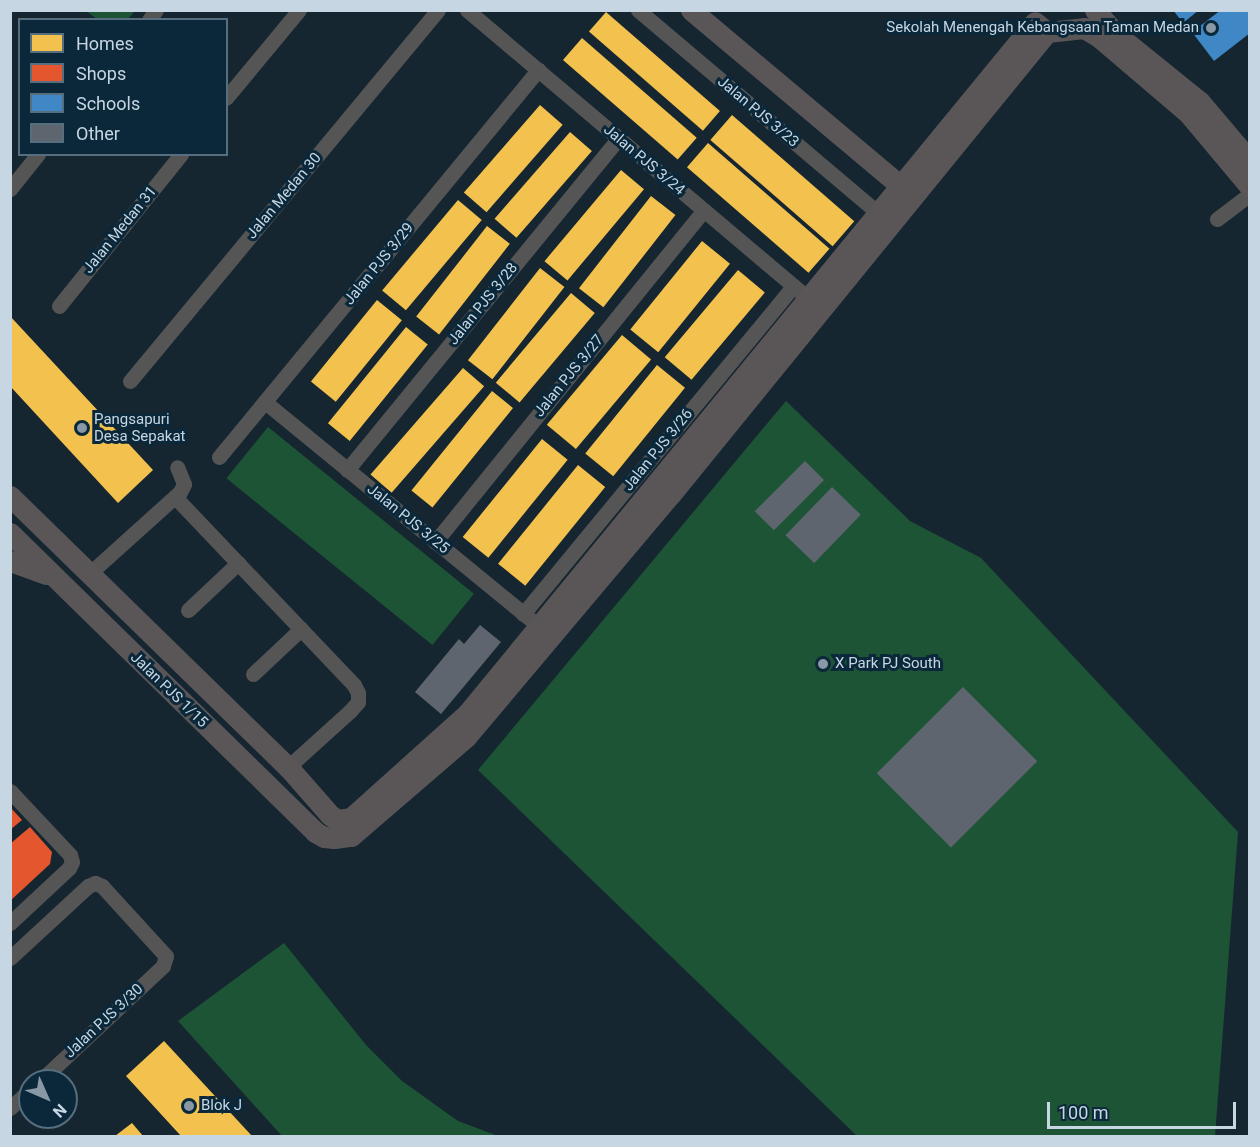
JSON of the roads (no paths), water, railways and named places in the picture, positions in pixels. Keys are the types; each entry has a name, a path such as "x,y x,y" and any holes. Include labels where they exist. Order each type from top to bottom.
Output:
{"main road":[{"path":"691,10 907,191"},
{"path":"1095,10 1117,35 1200,102 1250,160"},
{"path":"808,298 907,191 1038,21 1084,28 1099,37 1189,114 1250,187"},
{"path":"537,626 466,737 364,828 351,836 336,829 370,803 467,714 537,626 878,213 907,191"},
{"name":"Jalan PJS 1/15","path":"10,496 288,767 318,800 336,829 324,837 315,832 55,578 10,531"},
{"path":"10,531 27,514"},
{"path":"10,561 27,565 55,578"},
{"path":"288,767 337,802 355,807 370,803"}],"street":[{"path":"228,96 299,10"},
{"name":"Jalan Medan 30","path":"130,381 438,10"},
{"name":"Jalan PJS 3/24","path":"467,10 808,298"},
{"name":"Jalan PJS 3/23","path":"638,10 878,213"},
{"name":"Jalan PJS 3/29","path":"219,457 538,70"},
{"name":"Jalan PJS 3/28","path":"347,470 619,138"},
{"path":"10,189 36,156"},
{"name":"Jalan Medan 31","path":"58,306 179,156"},
{"path":"1217,219 1250,194"},
{"name":"Jalan PJS 3/27","path":"435,542 704,210"},
{"name":"Jalan PJS 3/25","path":"265,402 537,626"},
{"path":"90,573 175,497 184,484 177,467"},
{"path":"175,497 354,686 358,702 288,767"},
{"path":"188,610 238,563"},
{"path":"253,675 301,629"},
{"path":"10,791 67,852 72,862 69,868 10,923"},
{"name":"Jalan PJS 3/30","path":"10,958 92,884 102,886 164,953 166,960 163,966 52,1069"}],"place":[{"name":"Sekolah Menengah Kebangsaan Taman Medan","path":"1211,28"},
{"name":"Pangsapuri Desa Sepakat","path":"82,428"},
{"name":"X Park PJ South","path":"823,664"},
{"name":"Blok J","path":"189,1106"}]}
